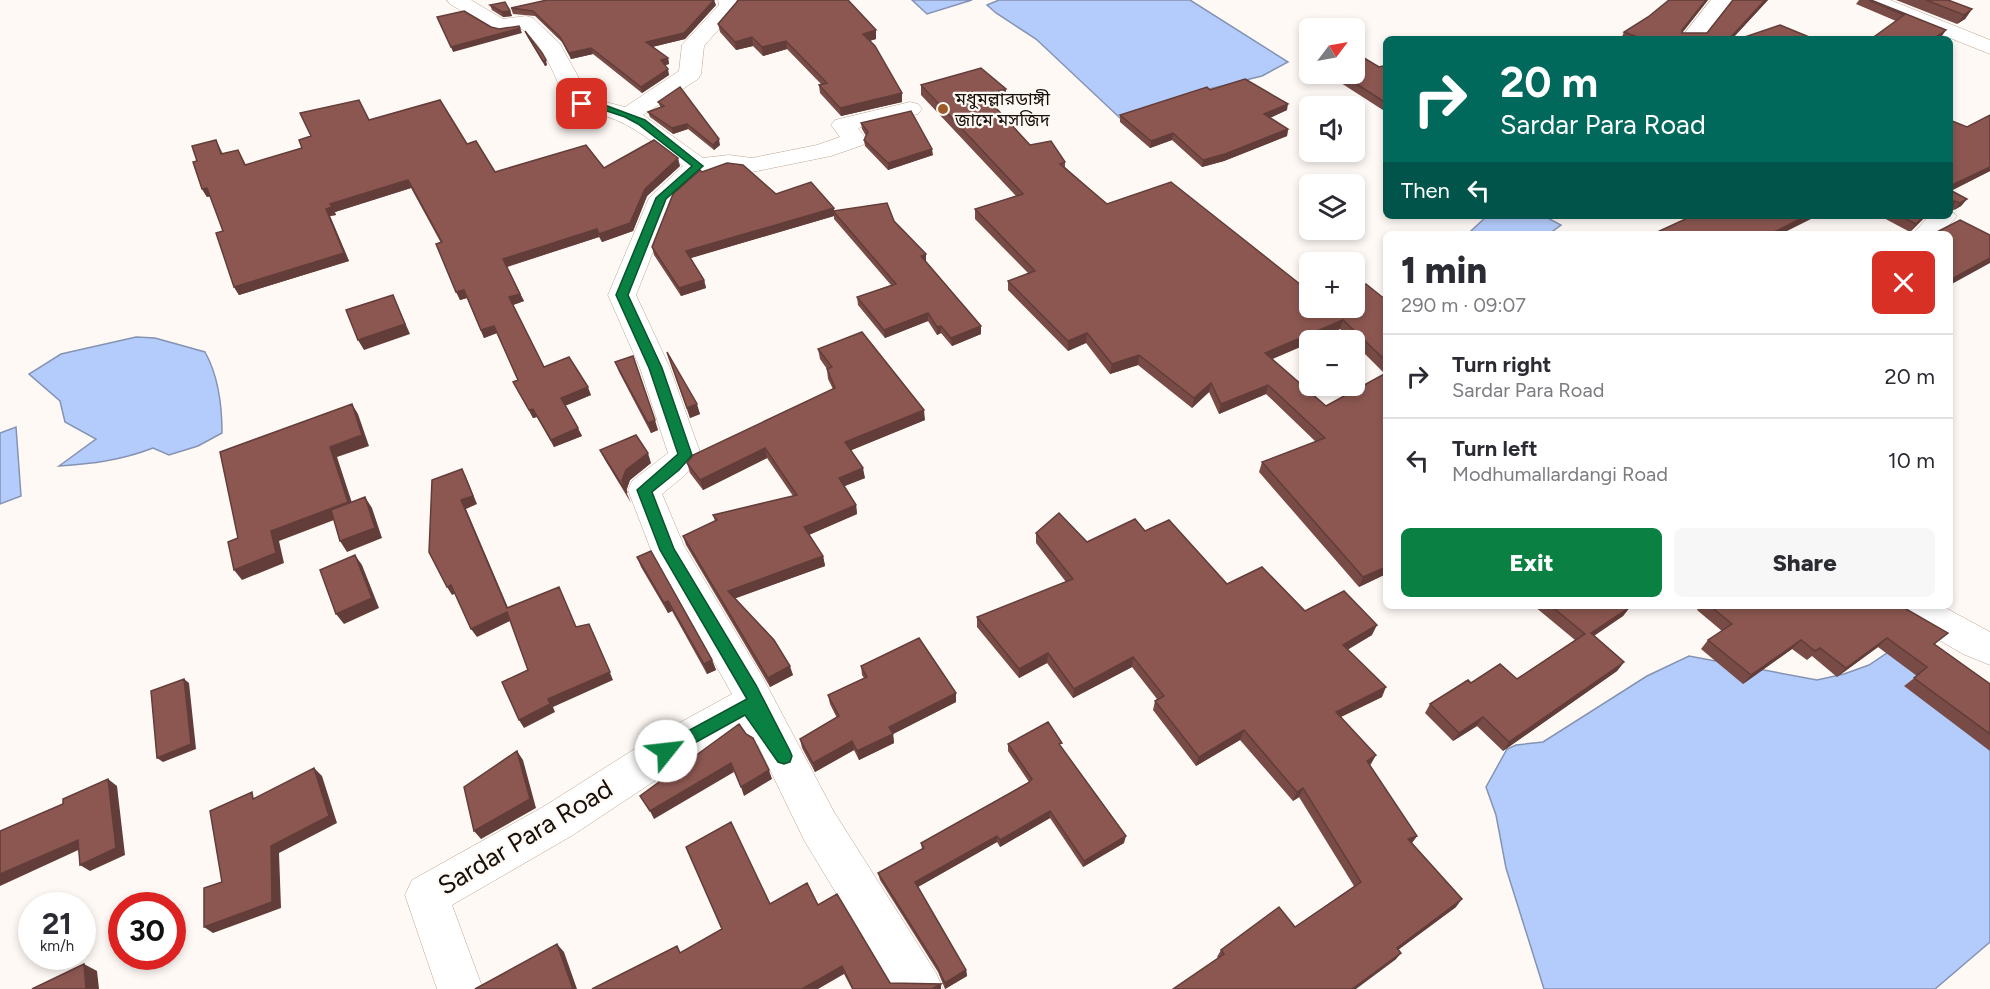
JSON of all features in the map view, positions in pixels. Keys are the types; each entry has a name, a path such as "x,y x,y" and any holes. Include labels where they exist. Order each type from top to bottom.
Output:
{"street":[{"path":"457,0 500,26 526,22 538,30 562,64 582,104 599,106 628,115 641,122 698,166"},
{"path":"628,115 690,74 693,45 729,6 728,0"},
{"path":"1693,36 1722,0"},
{"path":"1872,0 1990,48"},
{"path":"910,109 843,125 855,140 822,151 753,165 729,162 698,166 662,198 622,295 656,368 685,455 674,467 644,490 668,550 750,690 819,826 920,989"},
{"path":"1929,231 1941,219"},
{"path":"1916,609 1976,644 1990,649"},
{"name":"Sardar Para Road","path":"460,989 427,895 558,821 666,751 747,705 784,756"}],"water":[{"path":"912,0 972,0 927,14"},
{"path":"999,0 1190,0 1288,62 1262,76 1205,90 1120,118 1036,39 987,5"},
{"path":"1484,219 1550,219 1561,225 1553,231 1471,231"},
{"path":"136,337 155,338 205,352 214,371 219,391 222,433 198,446 169,455 153,448 107,461 59,466 96,439 65,422 60,401 29,374 61,354"},
{"path":"16,427 21,496 0,504 0,433"},
{"path":"1902,643 1990,703 1990,942 1935,989 1544,989 1506,868 1496,815 1486,787 1507,749 1516,745 1543,742 1647,676 1689,656 1817,680 1869,665"}],"building":[{"path":"547,0 714,0 684,33 646,42 668,58 661,60 668,69 641,87 591,48 569,53 560,37 533,11 511,8"},
{"path":"738,0 848,0 876,30 863,34 875,46 902,93 840,108 819,85 827,83 786,41 762,47 752,37 735,42 718,24"},
{"path":"1669,0 1706,0 1682,33 1707,33 1733,0 1765,0 1732,36 1635,36 1624,32"},
{"path":"1869,0 1946,30 1937,36 1875,36 1904,15"},
{"path":"1926,0 1948,0 1972,9 1964,15"},
{"path":"505,2 510,11 502,12 490,5"},
{"path":"464,11 491,27 499,29 519,26 520,28 451,47 437,17"},
{"path":"1780,25 1807,36 1748,36"},
{"path":"525,31 542,53 546,60 543,61"},
{"path":"1365,59 1379,67 1383,66 1383,101 1357,84 1365,84"},
{"path":"981,68 1006,89 984,95 1030,145 1051,141 1065,162 1060,164 1107,204 1171,182 1299,283 1299,318 1365,318 1366,284 1383,298 1383,358 1365,341 1365,330 1353,330 1343,320 1319,330 1299,330 1299,339 1265,353 1299,383 1299,396 1314,396 1326,406 1344,396 1365,396 1365,385 1383,375 1383,568 1363,577 1262,462 1325,438 1268,385 1221,404 1211,383 1194,398 1139,355 1112,364 1087,333 1068,341 1008,281 1035,271 975,209 1023,194 921,85"},
{"path":"1245,79 1288,104 1264,114 1288,129 1225,154 1203,160 1173,133 1151,141 1120,115 1207,87 1210,90"},
{"path":"680,87 719,139 713,145 687,124 672,128 648,112 664,106 658,102"},
{"path":"359,100 369,120 440,100 467,144 476,141 495,172 586,145 604,168 654,140 678,158 645,189 630,223 599,234 597,229 503,259 520,294 509,297 544,367 569,357 588,387 561,398 578,428 551,440 533,409 529,410 513,382 518,380 494,326 481,330 464,290 456,292 436,244 442,242 408,180 330,204 332,207 326,209 344,253 234,287 216,233 223,231 207,188 202,189 193,162 197,161 192,146 216,140 221,154 238,150 245,165 302,148 299,140 311,136 300,113"},
{"path":"911,111 932,149 888,163 864,140 868,132 861,123"},
{"path":"1990,115 1990,167 1953,185 1953,121 1967,127"},
{"path":"727,163 743,165 776,194 811,182 834,208 686,251 704,280 679,288 652,247 673,194 700,170 702,172"},
{"path":"1953,192 1967,199 1960,203 1954,201 1953,206"},
{"path":"887,203 894,221 926,254 921,256 981,326 951,338 941,326 937,327 928,313 884,330 857,297 896,284 833,211"},
{"path":"1686,219 1800,219 1776,231 1660,231"},
{"path":"1906,219 1921,219 1916,224"},
{"path":"1960,220 1990,235 1990,258 1953,278 1953,231 1939,231"},
{"path":"393,295 405,324 358,340 346,310"},
{"path":"862,332 924,410 845,442 863,468 839,478 856,505 804,527 823,556 728,591 774,640 790,666 768,678 683,536 717,520 713,515 797,495 765,448 700,480 687,463 693,455 835,388 827,369 832,367 818,349"},
{"path":"667,352 697,404 687,408"},
{"path":"633,356 655,420 648,423 615,362"},
{"path":"352,404 362,435 330,447 348,502 271,531 276,553 234,570 228,542 238,538 220,452"},
{"path":"636,435 648,453 626,470 622,480 627,493 600,450"},
{"path":"462,469 473,496 461,500 507,608 559,587 576,627 589,624 610,672 548,699 550,704 519,720 502,682 528,670 507,612 471,629 451,585 447,587 429,552 432,480"},
{"path":"365,497 375,528 340,541 331,510"},
{"path":"1059,513 1087,542 1135,519 1145,531 1169,520 1227,584 1262,567 1305,611 1344,591 1377,625 1343,645 1386,687 1336,712 1376,755 1367,761 1417,836 1408,839 1462,899 1397,948 1401,953 1352,989 1173,989 1224,954 1221,950 1279,907 1295,927 1361,882 1303,788 1297,792 1244,730 1199,757 1155,701 1164,696 1133,657 1074,689 1048,653 1019,669 977,617 1073,579 1036,533"},
{"path":"651,551 712,660 704,664 668,601 664,603 637,557"},
{"path":"355,555 372,598 336,614 320,570"},
{"path":"1555,609 1627,609 1591,633 1624,662 1509,742 1483,717 1459,733 1430,704 1468,680 1471,683 1500,664 1517,679 1585,634"},
{"path":"1714,609 1906,609 1948,633 1934,644 1990,684 1990,734 1914,678 1927,667 1887,638 1846,668 1820,648 1815,651 1801,640 1751,675 1708,640 1732,624"},
{"path":"919,638 956,693 889,727 893,734 857,751 852,741 813,763 800,739 839,716 828,695 867,677 861,666"},
{"path":"184,679 191,744 157,758 151,691"},
{"path":"1048,722 1062,743 1059,744 1126,836 1084,861 1050,811 1000,840 997,836 915,882 966,970 945,983 937,966 878,873 924,848 921,843 1028,783 1032,779 1008,744"},
{"path":"739,724 746,734 753,738 769,770 741,787 731,763 650,811 640,796 659,782 654,772 691,749 695,756"},
{"path":"517,751 530,799 474,831 464,787"},
{"path":"314,768 329,816 271,846 272,902 204,927 204,888 222,882 210,811 252,792 253,799"},
{"path":"108,779 116,848 80,865 78,840 0,874 0,831 63,804 63,799"},
{"path":"731,822 770,904 807,883 818,905 837,894 890,983 941,984 932,989 853,989 842,966 802,989 592,989 677,946 680,953 722,929 686,847"},
{"path":"557,944 573,989 475,989"},
{"path":"72,970 84,970 86,989 32,989"}],"place":[{"name":"মধুমল্লারডাঙ্গী জামে মসজিদ","path":"943,109"}],"route":[{"path":"582,104 599,106 628,115 641,122 698,166 662,198 622,295 656,368 685,455 674,467 644,490 668,550 750,690 784,756 747,705 666,751"}]}
